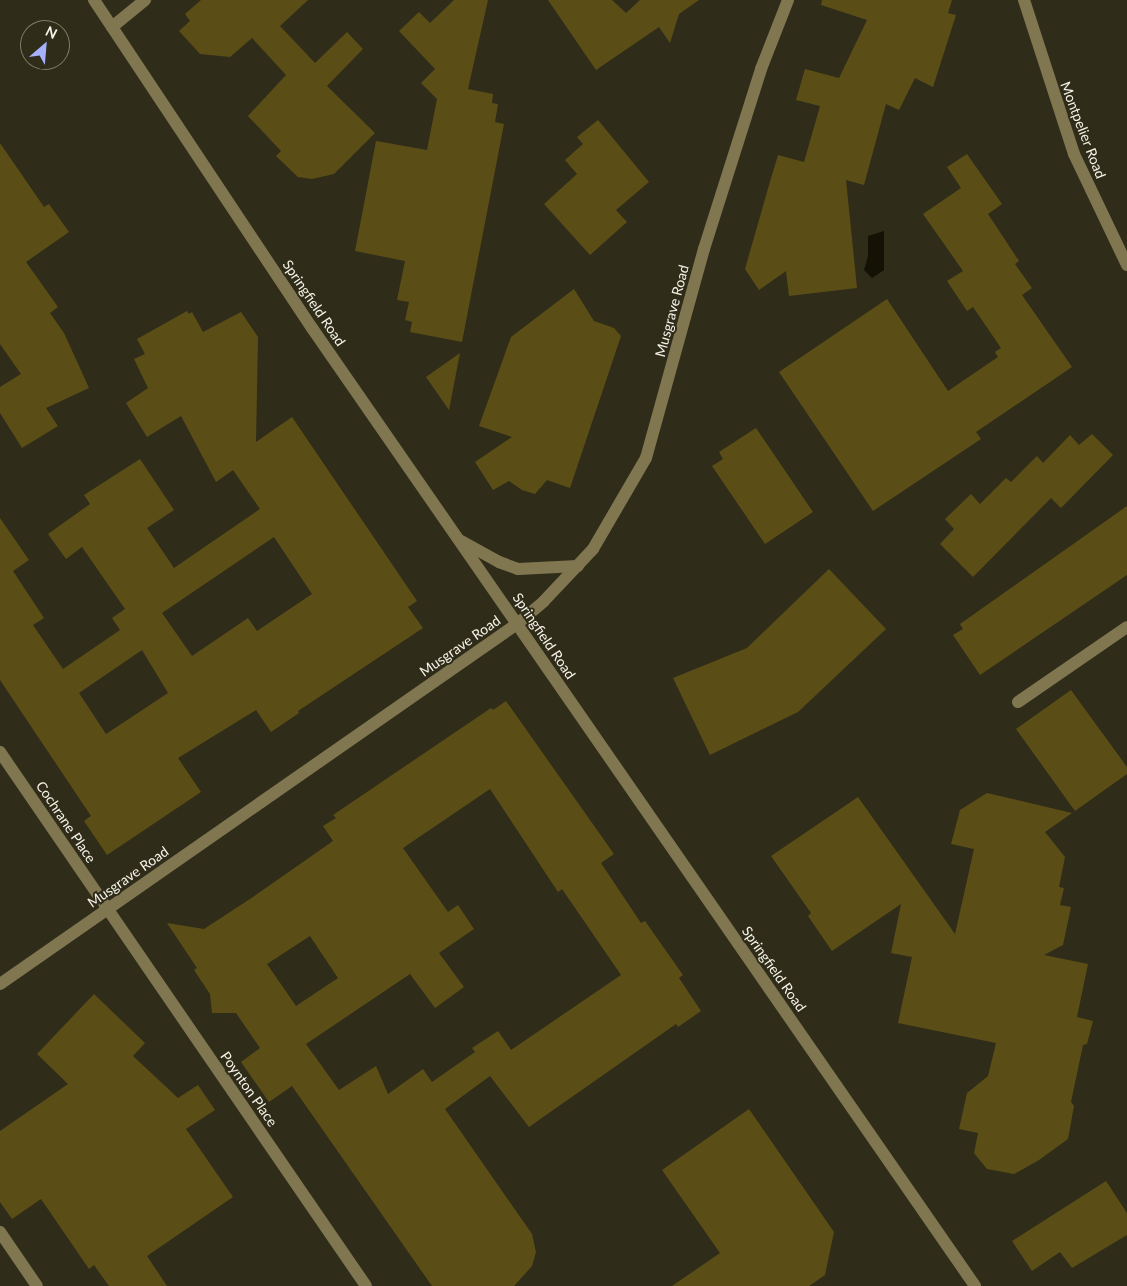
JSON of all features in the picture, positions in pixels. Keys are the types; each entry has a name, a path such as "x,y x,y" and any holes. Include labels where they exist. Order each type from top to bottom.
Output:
{"street":[{"name":"Springfield Road","path":"94,0 457,539 975,1286"},
{"path":"112,27 145,0"},
{"name":"Musgrave Road","path":"0,984 517,624 578,566 603,534 646,458 704,249 761,69 788,0"},
{"name":"Montpelier Road","path":"1024,0 1074,154 1127,265"},
{"path":"457,539 499,562 518,569 578,566"},
{"path":"1018,702 1127,626"},
{"name":"Cochrane Place","path":"0,752 107,909"},
{"name":"Poynton Place","path":"107,909 366,1286"},
{"path":"0,1232 37,1286"}],"shaded area":[{"path":"884,231 884,270 872,278 864,270 868,256 868,236"}],"building":[{"path":"201,0 308,0 280,26 315,63 347,32 363,49 327,86 375,133 334,174 312,179 298,177 276,156 281,151 248,116 286,75 252,38 230,57 200,54 179,31 190,21 185,14"},
{"path":"454,0 488,0 468,89 493,94 492,103 498,104 495,122 504,124 462,342 410,332 412,322 405,320 409,302 397,300 405,261 355,251 376,141 427,150 437,99 421,83 435,69 399,31 419,12 430,23"},
{"path":"548,0 612,0 626,13 640,0 699,0 679,14 670,43 659,27 596,70"},
{"path":"822,0 952,0 948,13 956,15 933,87 915,78 899,110 886,104 864,185 846,180 857,288 789,296 786,271 759,290 745,269 778,155 804,162 820,106 796,100 805,69 839,78 867,20 821,5"},
{"path":"598,120 649,182 616,210 627,222 590,255 544,204 577,174 565,160 583,144 577,137"},
{"path":"0,143 44,207 49,204 69,232 26,262 58,307 50,313 64,333 89,388 46,408 58,426 22,448 0,413 0,387 21,374 0,344"},
{"path":"967,154 1002,204 988,214 1019,261 1015,264 1032,288 1022,295 1072,367 976,432 981,439 873,511 779,372 887,299 948,391 998,357 995,352 1001,348 973,307 967,311 947,281 963,271 923,214 961,188 947,167"},
{"path":"574,289 594,321 614,328 621,336 570,488 547,480 535,494 522,490 509,481 493,490 475,462 512,437 479,426 511,337"},
{"path":"187,311 189,314 192,312 203,332 241,312 258,337 256,442 292,417 417,601 408,607 423,628 298,711 299,713 271,732 256,710 178,758 201,792 107,855 84,821 91,816 0,680 0,518 29,560 13,571 44,618 33,625 63,669 120,630 112,618 125,609 82,547 66,559 48,534 90,504 84,495 140,459 174,510 147,528 174,568 260,509 233,470 216,482 181,416 147,437 126,403 148,388 134,359 145,354 137,339","holes":["274,537 312,594 257,631 248,618 192,656 162,613","142,650 168,693 106,734 79,693"]},
{"path":"460,353 449,410 426,377"},
{"path":"756,428 813,512 765,544 712,466 723,459 719,452"},
{"path":"1092,434 1113,455 1061,508 1051,498 973,577 940,544 954,529 945,519 971,494 980,504 1006,478 1011,482 1037,456 1043,463 1070,435 1079,445"},
{"path":"1127,506 1127,575 980,675 953,635 963,629 960,624"},
{"path":"829,569 886,629 798,712 710,755 673,678 747,648"},
{"path":"1071,690 1127,767 1127,774 1075,811 1016,729"},
{"path":"506,701 614,854 601,863 641,923 645,921 683,975 679,978 701,1011 678,1027 676,1024 529,1127 490,1076 445,1109 532,1234 536,1252 532,1266 514,1286 432,1286 292,1086 269,1102 241,1062 260,1048 236,1013 212,1013 210,994 194,970 197,968 167,923 204,929 253,897 333,841 323,826 336,818 333,815 491,708 493,710","holes":["490,789 558,892 562,889 621,975 511,1050 498,1031 472,1048 475,1052 432,1082 423,1069 388,1094 376,1066 339,1090 306,1044 410,974 435,1008 464,987 439,953 474,929 458,905 448,912 403,848","310,936 338,978 296,1006 267,964"]},
{"path":"987,793 1072,813 1045,832 1065,857 1059,887 1064,888 1060,905 1071,907 1063,945 1044,955 1088,964 1077,1017 1093,1021 1087,1044 1083,1045 1071,1102 1074,1106 1068,1139 1039,1160 1014,1174 987,1169 974,1153 978,1133 959,1129 967,1093 988,1076 996,1043 898,1023 912,957 891,953 901,904 832,951 808,916 811,913 771,856 858,797 955,934 974,849 951,844 960,810"},
{"path":"94,994 145,1043 133,1056 178,1098 198,1085 215,1110 186,1129 233,1197 147,1256 167,1286 109,1286 94,1265 89,1269 41,1199 12,1219 0,1202 0,1131 68,1084 37,1054"},
{"path":"749,1109 834,1232 825,1275 809,1286 672,1286 720,1253 662,1170"},
{"path":"1106,1181 1127,1213 1127,1235 1072,1268 1060,1252 1032,1271 1012,1241"}]}
